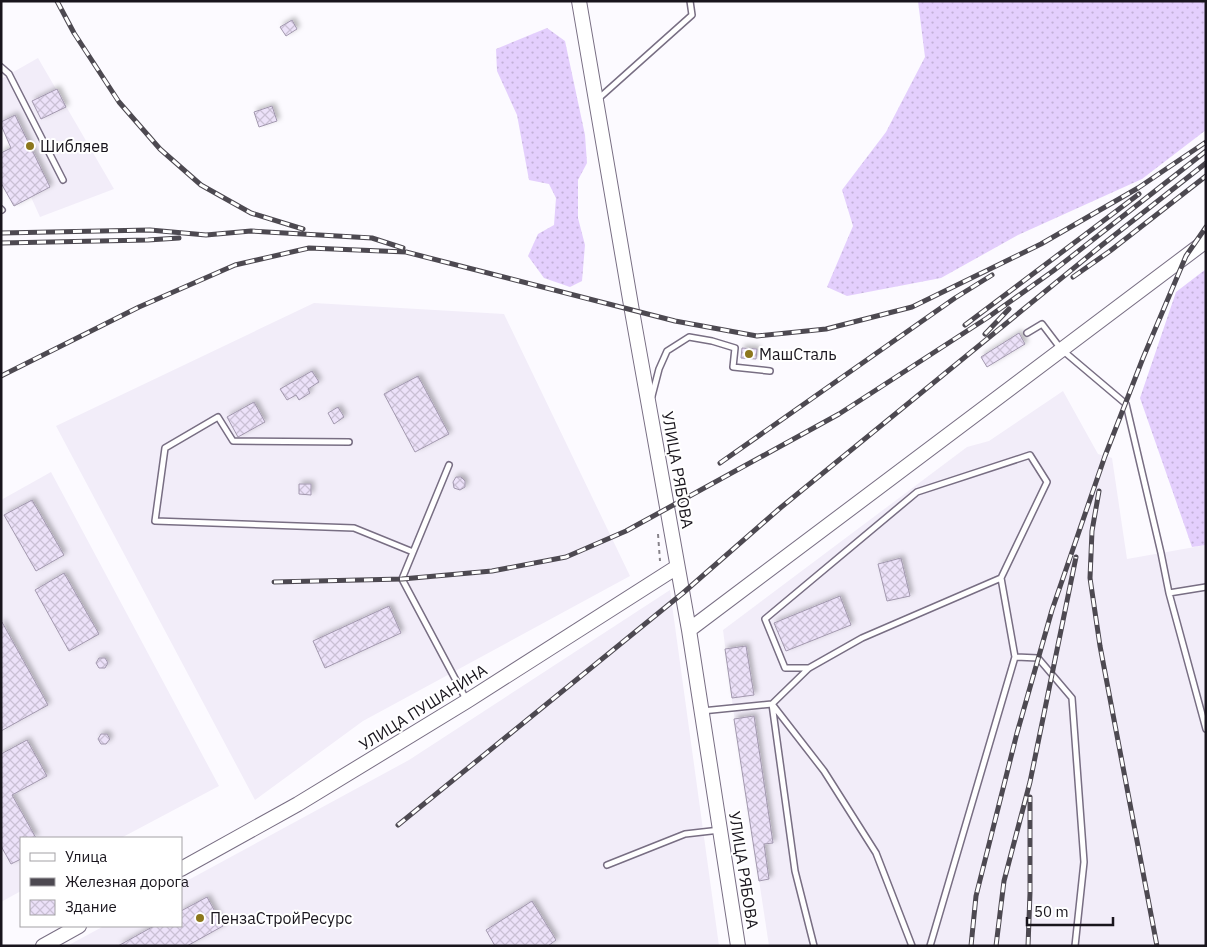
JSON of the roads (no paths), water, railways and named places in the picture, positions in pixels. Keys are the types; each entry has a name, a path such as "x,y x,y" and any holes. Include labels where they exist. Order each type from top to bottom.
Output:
{"street":[{"name":"УЛИЦА РЯБОВА","path":"579,1 689,630 738,946"},
{"path":"689,630 1206,241"},
{"name":"УЛИЦА ПУШАНИНА","path":"182,868 298,804 467,702 677,567"},
{"path":"43,946 77,927"}],"lane":[{"path":"596,101 692,15 690,1"},
{"path":"1,67 9,74 63,180"},
{"path":"1027,333 1042,324 1061,349 1126,404 1169,593 1206,729"},
{"path":"649,406 659,369 667,351 689,337 735,348 733,367 770,371"},
{"path":"348,442 233,440 218,417 165,448 154,521 354,528 413,552"},
{"path":"810,668 785,668 765,619 916,492 1030,455 1047,482 1001,578 1015,657 930,946"},
{"path":"449,466 402,579 467,702"},
{"path":"702,711 772,704 810,668 862,638 1001,578"},
{"path":"1169,593 1206,587"},
{"path":"1015,657 1038,658 1072,698 1084,862 1075,946"},
{"path":"772,704 796,871 814,946"},
{"path":"772,704 824,771 876,853 912,946"},
{"path":"607,865 685,834 720,830"}],"railway":[{"path":"57,1 74,33 119,102 160,149 201,185 251,213 303,229"},
{"path":"1,376 139,307 235,265 309,248 406,252 675,321 757,336 826,329 912,307 1041,244 1138,188 1206,142"},
{"path":"274,582 402,579 492,571 566,557 626,531 839,414 987,318 1053,271 1206,151"},
{"path":"398,825 683,593 779,509 1102,245 1206,163"},
{"path":"1073,277 1110,251 1206,176"},
{"path":"965,325 1139,194"},
{"path":"971,946 976,896 1017,733 1052,610 1105,456 1143,358 1186,256 1206,227"},
{"path":"1,233 150,230 206,235 251,231 372,238 403,248"},
{"path":"1,243 179,238"},
{"path":"720,463 955,298 992,275"},
{"path":"985,334 1009,309"},
{"path":"1099,491 1092,531 1090,578 1100,646 1157,946"},
{"path":"996,946 1004,881 1030,782 1076,557"},
{"path":"1028,946 1030,797"}],"place":[{"name":"Шибляев","path":"30,146"},
{"name":"МашСталь","path":"749,354"},
{"name":"ПензаСтройРесурс","path":"200,918"}]}
